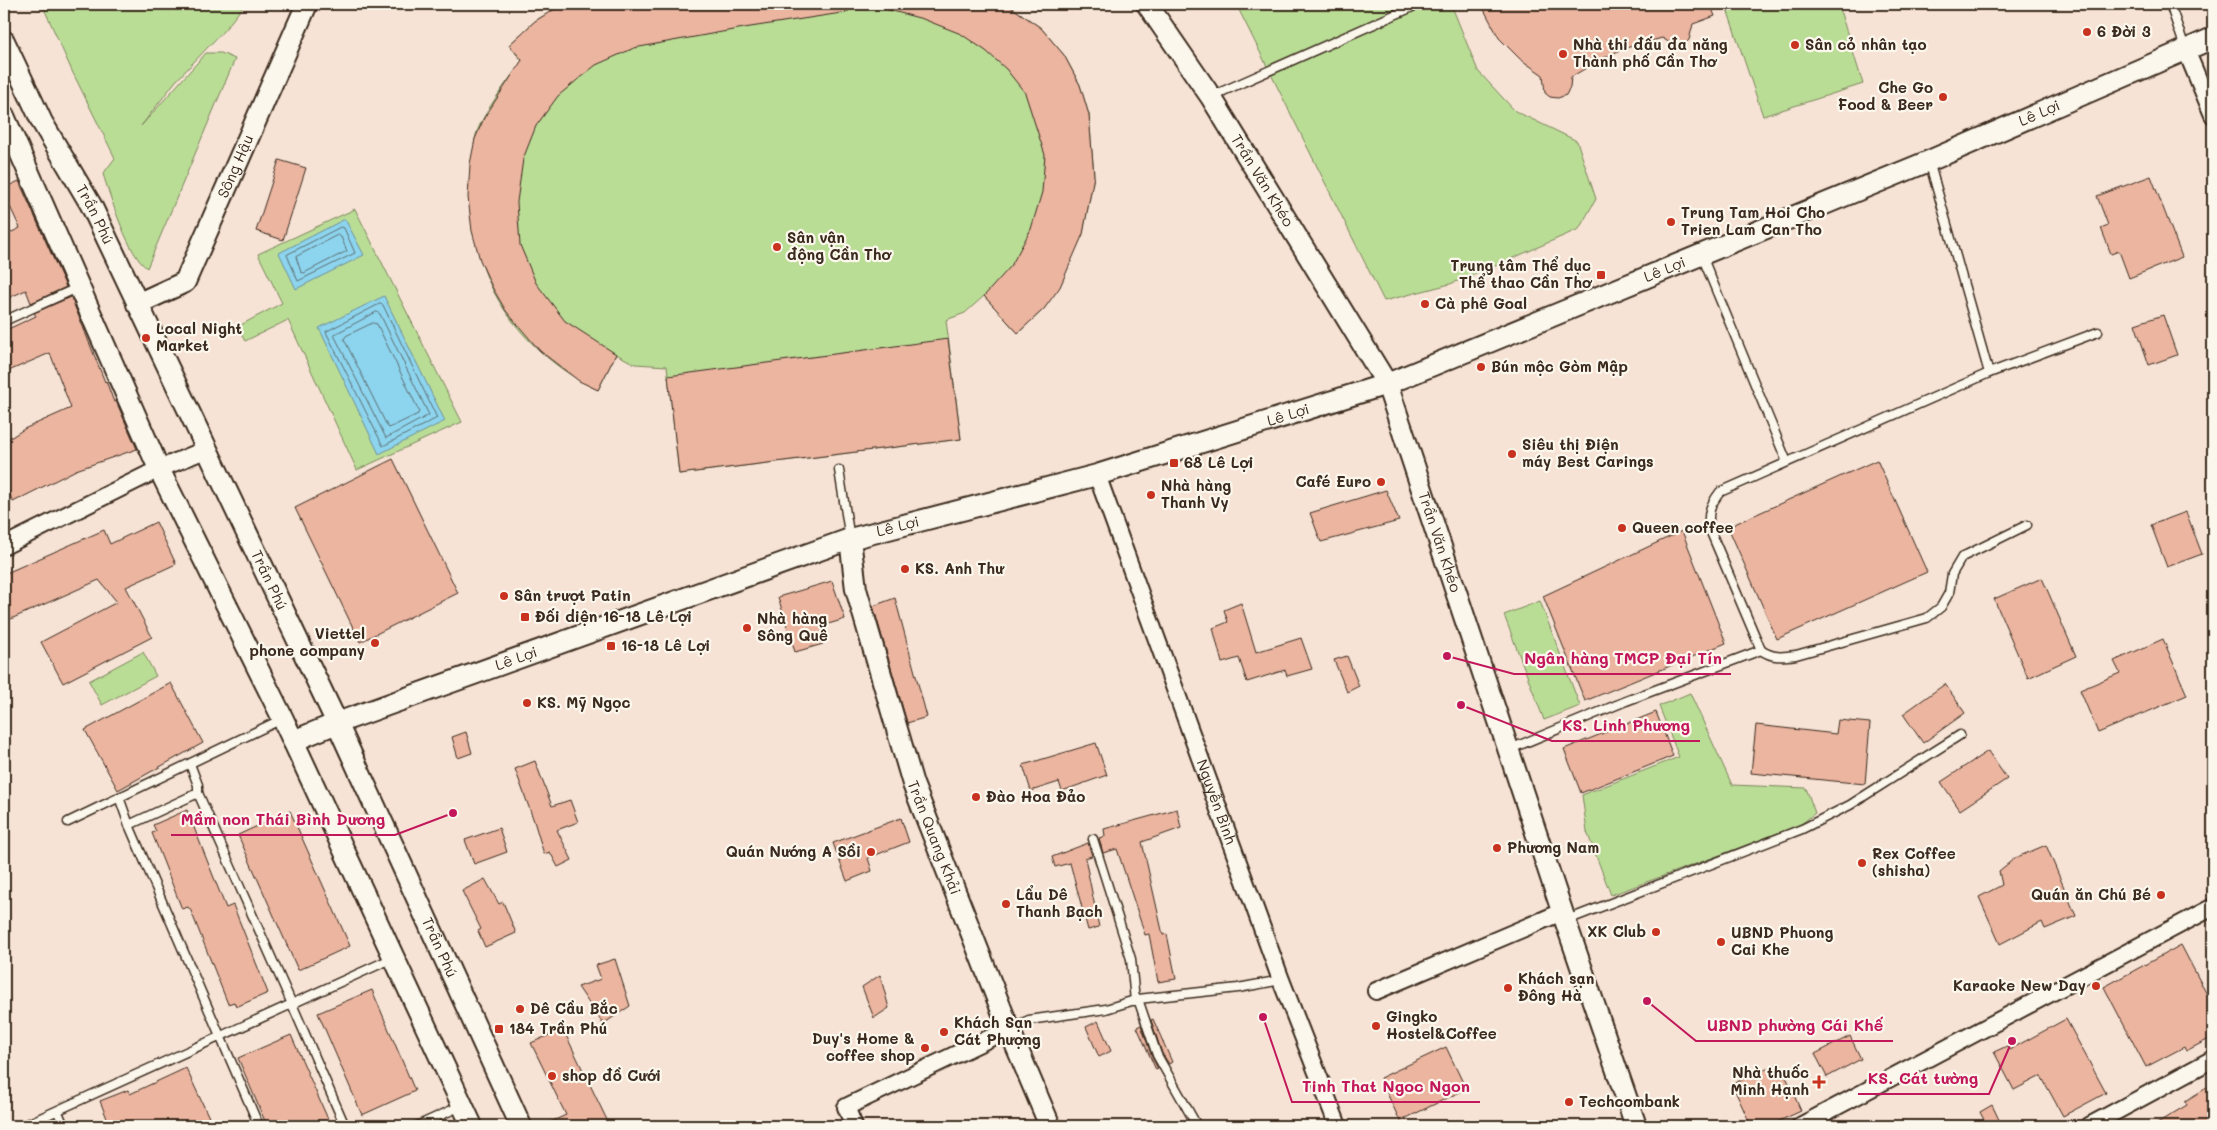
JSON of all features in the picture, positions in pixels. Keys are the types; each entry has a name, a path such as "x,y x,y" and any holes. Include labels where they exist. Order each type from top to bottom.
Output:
{"street":[{"name":"Sông Hậu","path":"136,304 185,282 307,4"},
{"name":"Trần Văn Khéo","path":"1147,4 1210,97 1387,384 1563,916 1636,1126"},
{"name":"Lê Lợi","path":"292,741 850,539 1097,475 1387,384 1929,161 2213,38"},
{"name":"Trần Phú","path":"4,41 42,122 91,205 136,304 338,723 521,1126"},
{"path":"2186,50 2213,115"},
{"path":"4,116 159,469 283,719 472,1126"},
{"path":"12,134 42,122"},
{"path":"4,546 159,469 206,449"},
{"name":"Nguyễn Bình","path":"1097,475 1281,980 1338,1126"},
{"name":"Trần Quang Khải","path":"850,539 856,589 913,784 1009,1029 1050,1126"},
{"path":"1800,1126 2213,906"},
{"path":"1376,991 1563,916"},
{"path":"854,1126 846,1107 1009,1029"},
{"path":"2089,1126 2213,1059"}],"lane":[{"path":"1210,97 1419,4"},
{"path":"2170,4 2186,50"},
{"path":"1929,161 1989,373"},
{"path":"1702,256 1788,462"},
{"path":"4,321 79,287"},
{"path":"2027,525 1962,557 1952,574 1949,592 1942,607 1927,618 1796,655 1781,657 1769,656 1762,650 1710,530 1708,516 1710,504 1720,492 1989,373 2098,332"},
{"path":"839,470 850,539"},
{"path":"1508,750 1762,650"},
{"path":"68,822 283,719"},
{"path":"1563,916 1802,829 1850,804 1960,735"},
{"path":"190,764 198,785 198,793 345,1126"},
{"path":"128,824 198,793"},
{"path":"119,797 128,824 259,1126"},
{"path":"1093,839 1131,959 1136,1000 1157,1055 1197,1126"},
{"path":"23,1126 58,1112 393,958"},
{"path":"1009,1029 1029,1020 1106,1008 1136,1000 1281,980"},
{"path":"417,1126 463,1105"},
{"path":"58,1112 64,1126"}],"green space":[{"path":"42,4 245,4 226,28 175,82 141,126 206,53 221,53 235,59 147,268 140,262 127,239 115,211 103,174 115,158 72,71"},
{"name":"Sân vận động Cần Thơ","path":"563,4 1007,4 1041,28 1064,55 1080,85 1089,115 1094,176 1083,234 1044,309 1018,333 984,296 965,313 946,320 961,439 679,474 667,366 635,364 616,354 598,390 560,368 526,338 499,301 489,282 479,254 475,139 488,110 522,61 509,45 535,21"},
{"path":"1236,4 1451,4 1478,71 1515,111 1577,141 1596,199 1579,229 1450,284 1384,301"},
{"name":"Sân cỏ nhân tạo","path":"1734,4 1838,4 1863,84 1763,116 1726,6"},
{"path":"355,209 462,422 357,470 288,320 245,341 237,327 282,303 258,254"},
{"path":"1540,601 1580,706 1544,720 1504,615"},
{"path":"143,652 156,676 102,705 89,681"},
{"path":"1690,693 1732,785 1806,788 1815,813 1799,826 1611,895 1587,832 1582,795 1679,757 1659,706"}],"water":[{"path":"345,219 364,255 296,289 279,253"},
{"path":"384,296 445,421 379,454 319,328"}],"building":[{"path":"563,4 847,4 848,12 634,48 596,65 582,76 558,96 536,126 523,159 517,202 520,245 536,283 565,321 616,354 598,390 579,381 540,351 506,311 492,287 480,260 472,231 468,197 470,164 475,139 484,118 522,60 509,45 535,21"},
{"path":"886,4 1007,4 1041,28 1064,55 1080,85 1089,115 1094,176 1083,234 1060,287 1044,309 1018,333 984,296 1011,266 1031,229 1042,192 1045,155 1025,93 1006,69 986,51 961,34 923,19 885,9"},
{"name":"Nhà thi đấu đa năng Thành phố Cần Thơ","path":"1481,4 1710,4 1715,16 1693,24 1689,40 1684,45 1677,47 1662,38 1622,49 1598,61 1571,77 1570,87 1566,95 1558,98 1550,97 1545,93 1543,75 1520,59 1499,38"},
{"path":"279,160 306,168 283,240 256,231"},
{"path":"2151,176 2182,257 2129,278 2119,251 2111,254 2101,228 2108,225 2097,196"},
{"path":"19,181 66,287 31,303 26,290 4,300 4,236 20,228 4,194 4,188"},
{"path":"71,297 105,382 114,402 116,401 137,449 76,470 13,502 4,481 4,442 24,429 71,408 50,353 4,373 4,331 36,316 34,313"},
{"path":"2163,315 2177,355 2149,365 2135,324"},
{"path":"948,339 961,439 679,474 668,376"},
{"path":"393,459 458,593 360,642 295,508"},
{"path":"1877,460 1927,572 1777,639 1728,527"},
{"path":"1386,490 1399,521 1321,542 1310,513"},
{"path":"2186,512 2202,554 2167,567 2151,525"},
{"path":"156,522 176,564 126,587 152,637 63,683 41,642 117,602 99,580 4,622 4,574 104,530 110,544"},
{"path":"1682,531 1726,643 1585,701 1543,596"},
{"path":"2042,578 2076,656 2028,678 1994,599"},
{"path":"832,581 845,619 825,625 827,632 820,635 823,644 795,652 778,597"},
{"path":"895,598 927,717 907,723 873,606"},
{"path":"1241,603 1256,652 1301,638 1312,669 1287,676 1285,670 1247,682 1239,658 1222,663 1213,628 1228,622 1224,610"},
{"path":"2163,639 2187,695 2098,733 2080,690 2120,673 2114,661"},
{"path":"1347,656 1359,686 1347,692 1334,660"},
{"path":"171,683 203,743 118,790 85,730"},
{"path":"1945,684 1965,713 1923,743 1903,714"},
{"path":"1656,712 1673,756 1581,793 1564,749"},
{"path":"1838,720 1870,723 1865,784 1751,773 1756,725 1836,734"},
{"path":"466,732 472,753 458,758 452,737"},
{"path":"1096,743 1107,775 1062,791 1059,782 1031,791 1023,765"},
{"path":"1988,751 2007,779 1960,810 1941,782"},
{"path":"535,761 552,806 570,800 578,822 557,830 572,860 558,867 550,852 544,854 515,769"},
{"path":"1177,809 1181,828 1142,842 1163,935 1167,934 1176,979 1158,982 1149,934 1145,935 1117,849 1103,853 1099,838 1105,836 1104,829"},
{"path":"187,810 226,908 233,905 268,993 236,1007 234,1002 228,1004 191,911 188,907 182,909 152,833 156,831 153,825"},
{"path":"290,811 350,946 298,970 238,835"},
{"path":"901,818 909,842 868,858 872,871 847,881 833,843"},
{"path":"499,828 507,852 474,864 465,840"},
{"path":"1088,843 1092,856 1085,858 1099,927 1088,930 1070,863 1055,867 1052,857"},
{"path":"2046,845 2076,916 2045,929 2042,922 2000,944 1979,897 2002,885 1999,871 2015,858"},
{"path":"485,879 499,904 503,902 516,933 485,947 478,931 481,929 462,891"},
{"path":"2181,945 2213,1006 2213,1037 2186,1051 2184,1047 2146,1067 2104,987"},
{"path":"615,959 630,1006 603,1024 578,987 601,979 596,965"},
{"path":"880,975 889,1008 874,1018 862,987"},
{"path":"372,990 415,1091 362,1115 318,1013"},
{"path":"1153,1019 1172,1062 1169,1064 1162,1053 1151,1020"},
{"path":"2066,1019 2106,1093 2063,1116 2041,1076 2014,1090 1994,1052 2007,1046 2009,1050"},
{"path":"1098,1021 1111,1051 1099,1057 1086,1027"},
{"path":"1141,1025 1158,1069 1156,1070 1137,1027"},
{"path":"563,1029 608,1122 599,1126 542,1126 566,1115 531,1043"},
{"path":"291,1035 331,1126 267,1126 238,1058"},
{"path":"1850,1036 1861,1059 1827,1077 1815,1054"},
{"path":"1446,1047 1466,1089 1400,1121 1380,1078"},
{"path":"1780,1063 1801,1111 1768,1126 1751,1126 1732,1084"},
{"path":"186,1068 213,1126 110,1126 100,1101 128,1090 130,1094"},
{"path":"2213,1084 2213,1126 2152,1126 2187,1105 2185,1101"},
{"path":"1992,1105 2002,1126 1987,1126 1980,1112"}],"place":[{"name":"6 Đời 3","path":"2087,32"},
{"name":"Sân cỏ nhân tạo","path":"1795,45"},
{"name":"Nhà thi đấu đa năng Thành phố Cần Thơ","path":"1563,54"},
{"name":"Che Go Food & Beer","path":"1943,97"},
{"name":"Trung Tam Hoi Cho Trien Lam Can Tho","path":"1671,222"},
{"name":"Sân vận động Cần Thơ","path":"777,247"},
{"name":"Trung tâm Thể dục Thể thao Cần Thơ","path":"1601,275"},
{"name":"Cà phê Goal","path":"1425,304"},
{"name":"Local Night Market","path":"146,338"},
{"name":"Bún mộc Gòm Mập","path":"1481,367"},
{"name":"Siêu thị Điện máy Best Carings","path":"1512,454"},
{"name":"68 Lê Lợi","path":"1174,463"},
{"name":"Café Euro","path":"1381,482"},
{"name":"Nhà hàng Thanh Vy","path":"1151,495"},
{"name":"Queen coffee","path":"1622,528"},
{"name":"KS. Anh Thư","path":"905,569"},
{"name":"Sân trượt Patin","path":"504,596"},
{"name":"Đối diện 16-18 Lê Lợi","path":"525,617"},
{"name":"Nhà hàng Sông Quê","path":"747,628"},
{"name":"Viettel phone company","path":"375,643"},
{"name":"16-18 Lê Lợi","path":"611,646"},
{"name":"Ngân hàng TMCP Đại Tín","path":"1447,656"},
{"name":"KS. Mỹ Ngọc","path":"527,703"},
{"name":"KS. Linh Phương","path":"1461,705"},
{"name":"Đào Hoa Đảo","path":"976,797"},
{"name":"Mầm non Thái Bình Dương","path":"453,813"},
{"name":"Phương Nam","path":"1497,848"},
{"name":"Quán Nướng A Sồi","path":"871,852"},
{"name":"Rex Coffee (shisha)","path":"1862,863"},
{"name":"Quán ăn Chú Bé","path":"2161,895"},
{"name":"Lẩu Dê Thanh Bạch","path":"1006,904"},
{"name":"XK Club","path":"1656,932"},
{"name":"UBND Phuong Cai Khe","path":"1721,942"},
{"name":"Karaoke New Day","path":"2096,986"},
{"name":"Khách sạn Đông Hà","path":"1508,988"},
{"name":"UBND phường Cái Khế","path":"1647,1001"},
{"name":"Dê Cầu Bắc","path":"520,1009"},
{"name":"Tinh That Ngoc Ngon","path":"1263,1017"},
{"name":"Gingko Hostel&Coffee","path":"1376,1026"},
{"name":"184 Trần Phú","path":"499,1029"},
{"name":"Khách Sạn Cát Phượng","path":"944,1032"},
{"name":"KS. Cát tường","path":"2012,1041"},
{"name":"Duy's Home & coffee shop","path":"925,1048"},
{"name":"shop đồ Cưới","path":"552,1076"},
{"name":"Nhà thuốc Minh Hạnh","path":"1819,1082"},
{"name":"Techcombank","path":"1569,1102"}]}
